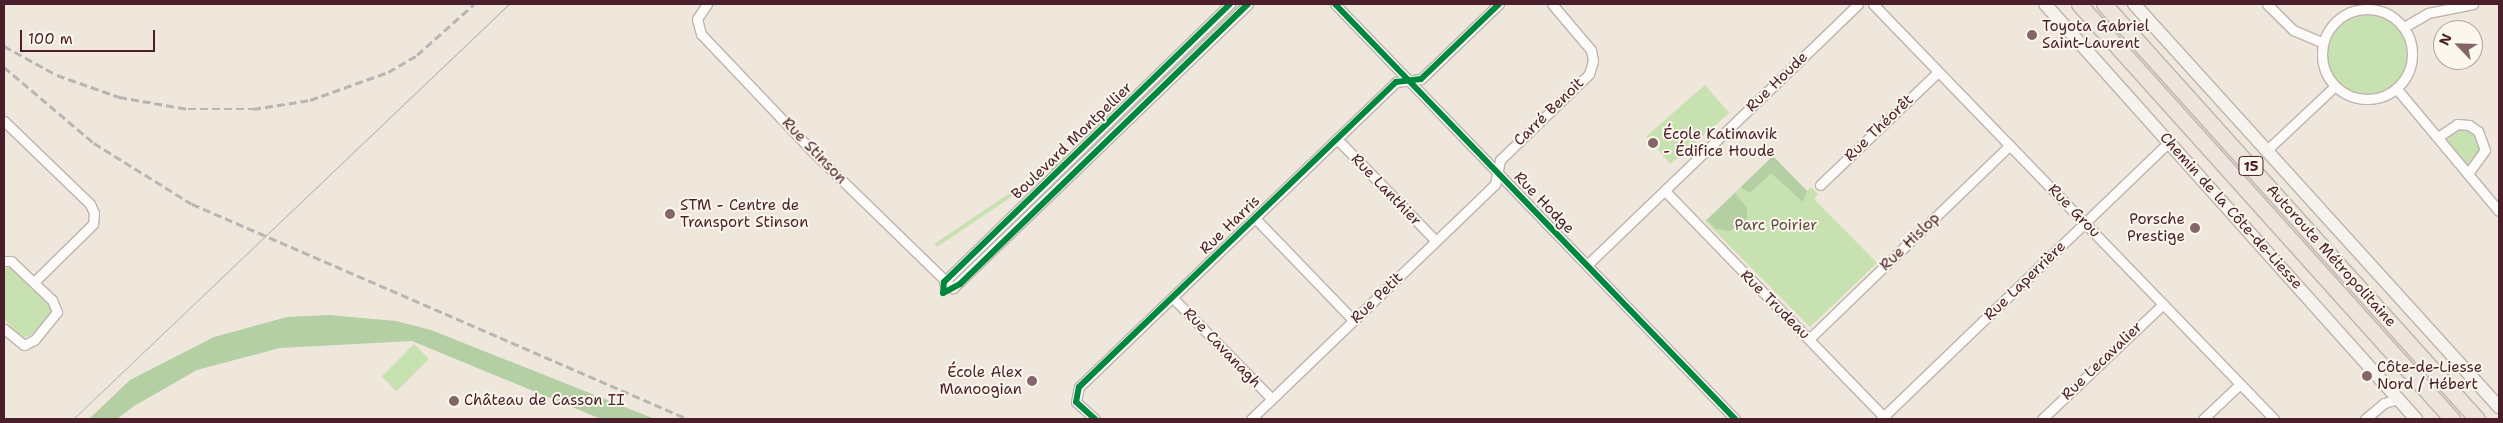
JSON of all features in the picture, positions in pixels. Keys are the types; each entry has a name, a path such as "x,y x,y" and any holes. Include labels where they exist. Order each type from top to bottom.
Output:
{"highway":[{"path":"2067,4 2100,27"},
{"name":"Autoroute Métropolitaine","path":"2079,4 2452,419"},
{"name":"Autoroute Métropolitaine","path":"2104,4 2478,419"}],"main road":[{"name":"Chemin de la Côte-de-Liesse","path":"2045,4 2416,419"},
{"path":"2134,4 2268,149 2499,407"}],"street":[{"name":"Rue Stinson","path":"707,4 697,19 701,34 814,153 944,282 955,288"},
{"name":"Boulevard Montpellier","path":"944,282 1230,4"},
{"name":"Boulevard Montpellier","path":"955,288 1248,4"},
{"name":"Rue Hodge","path":"1336,4 1735,419"},
{"path":"1409,80 1421,79 1499,4"},
{"name":"Carré Benoit","path":"1498,172 1500,160 1584,79 1592,68 1589,47 1552,4"},
{"name":"Rue Houde","path":"1587,265 1858,4"},
{"name":"Rue Grou","path":"1873,4 2274,419"},
{"path":"2267,4 2293,30 2323,43"},
{"path":"2404,27 2428,12 2473,4"},
{"path":"2353,7 2377,10 2390,15 2404,27 2412,52 2405,78 2396,88 2369,98 2345,93 2335,86 2324,65 2323,43 2336,21 2353,7"},
{"name":"Rue Théorêt","path":"1820,185 1938,72"},
{"name":"Rue Harris","path":"1094,419 1078,405 1075,396 1079,387 1396,82 1409,80"},
{"path":"2268,149 2335,86"},
{"path":"2396,88 2499,211"},
{"path":"4,121 90,204 94,212 93,224 34,282"},
{"path":"2438,137 2456,124 2469,125 2478,131 2485,150 2468,172"},
{"name":"Rue Lanthier","path":"1337,139 1436,242"},
{"name":"Rue Laperrière","path":"1883,418 2169,142"},
{"name":"Rue Hislop","path":"1809,340 2010,145"},
{"name":"Rue Petit","path":"1251,419 1496,184 1498,172"},
{"name":"Rue Trudeau","path":"1665,191 1883,418"},
{"path":"1255,218 1354,320"},
{"path":"4,261 11,261 56,306 55,318 34,340 24,345 4,328"},
{"name":"Rue Cavanagh","path":"1173,298 1272,399"},
{"name":"Rue Lecavalier","path":"2042,419 2163,304"},
{"path":"2203,419 2240,384"},
{"path":"2364,419 2384,403 2398,399"}],"green space":[{"path":"1235,4 1244,4 1142,102 1140,100 1145,91 1216,26 1214,24"},
{"path":"2367,9 2384,13 2399,22 2408,37 2412,54 2408,71 2399,86 2384,95 2367,99 2350,95 2335,86 2326,71 2322,54 2326,37 2335,22 2350,13"},
{"path":"1705,85 1729,113 1670,164 1646,136"},
{"path":"1121,118 1123,121 937,247 934,244"},
{"path":"2464,124 2484,143 2468,173 2439,137"},
{"name":"Parc Poirier","path":"1773,156 1807,191 1811,187 1818,194 1814,199 1877,263 1810,327 1705,221"},
{"path":"1773,156 1807,191 1803,202 1771,173 1750,193 1741,187"},
{"path":"1735,193 1747,208 1747,219 1730,231 1716,229 1707,220"},
{"path":"4,267 13,268 52,306 51,314 31,335 25,337 18,334 4,319"},
{"path":"329,315 396,321 431,330 655,419 601,419 412,341 280,348 197,370 134,406 117,419 89,419 130,380 214,337 287,317"},
{"path":"414,344 429,359 396,391 381,377"}],"tram line":[{"path":"73,419 509,4"}],"railway":[{"path":"4,46 57,75 119,97 188,109 253,109 310,100 388,72 417,55 474,4"},
{"path":"4,67 94,143 192,204 688,419"}],"cycle path":[{"path":"943,293 944,282 1230,4"},
{"path":"943,293 960,284 1248,4"},
{"path":"1335,4 1735,419"},
{"path":"1095,419 1076,402 1079,387 1396,82 1421,79 1499,4"}],"place":[{"name":"Toyota Gabriel Saint-Laurent","path":"2032,35"},
{"name":"École Katimavik - Édifice Houde","path":"1653,143"},
{"name":"STM - Centre de Transport Stinson","path":"670,214"},
{"name":"Porsche Prestige","path":"2195,228"},
{"name":"Côte-de-Liesse Nord / Hébert","path":"2367,376"},
{"name":"École Alex Manoogian","path":"1032,381"},
{"name":"Château de Casson II","path":"454,401"}]}
